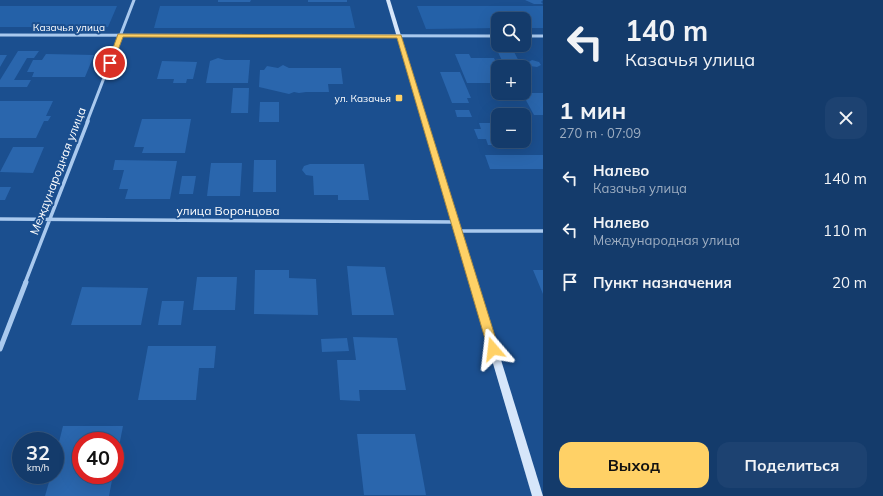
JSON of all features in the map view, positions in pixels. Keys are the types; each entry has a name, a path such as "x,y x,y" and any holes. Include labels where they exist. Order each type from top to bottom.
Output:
{"street":[{"name":"Международная улица","path":"0,349 134,0"},
{"path":"388,0 538,496"},
{"name":"Казачья улица","path":"0,35 491,36"},
{"path":"531,36 543,36"},
{"name":"улица Воронцова","path":"0,219 455,222"},
{"path":"458,231 543,231"}],"shaded area":[{"path":"0,6 117,6 108,27 0,27"},
{"path":"160,6 350,6 355,28 154,28"},
{"path":"417,6 543,6 543,28 531,28 531,12 491,12 491,28 426,29"}],"building":[{"path":"218,0 251,0 250,2 218,2"},
{"path":"308,0 347,0 347,2 308,2"},
{"path":"525,0 543,0 541,2 543,4 534,4"},
{"path":"18,51 39,51 34,58 27,58 14,80 31,80 27,87 0,87 0,80"},
{"path":"498,52 514,52 518,60 502,60"},
{"path":"46,54 94,55 85,77 32,77 34,72 27,72 33,60 42,60"},
{"path":"455,54 469,54 471,58 494,58 495,60 491,60 491,83 467,83"},
{"path":"0,55 7,55 0,67"},
{"path":"218,58 225,60 250,60 248,83 206,83 210,61"},
{"path":"162,61 197,62 193,79 187,79 186,83 173,83 174,79 157,79"},
{"path":"531,61 539,62 541,65 537,67 531,66"},
{"path":"283,65 289,68 341,68 343,84 328,84 329,92 294,92 289,94 259,87 260,70 264,70 267,66 278,68"},
{"path":"440,72 460,72 471,98 467,98 469,103 452,103"},
{"path":"233,88 249,88 248,113 231,113"},
{"path":"531,93 543,93 543,115 534,115 526,100 531,100"},
{"path":"0,101 53,101 46,116 51,116 48,121 44,121 36,138 0,138"},
{"path":"260,102 279,102 279,122 259,122"},
{"path":"455,110 469,110 472,117 457,117"},
{"path":"142,119 191,119 185,153 142,153 144,147 134,147"},
{"path":"479,123 491,123 491,145 488,145 486,139 478,139 474,129 481,129"},
{"path":"13,147 44,147 33,173 0,172"},
{"path":"485,155 543,155 543,169 490,169"},
{"path":"115,160 177,161 170,199 125,199 128,189 119,189 124,170 113,170"},
{"path":"254,160 276,160 276,192 253,192"},
{"path":"211,163 242,163 240,196 207,196"},
{"path":"310,164 364,164 369,200 338,200 338,195 314,195 313,176 306,175 302,170 304,166"},
{"path":"182,176 196,176 193,194 179,194"},
{"path":"0,187 11,187 5,200 0,200"},
{"path":"347,266 385,267 394,315 352,315"},
{"path":"255,270 289,270 289,278 316,279 318,315 254,314"},
{"path":"533,270 543,270 543,294"},
{"path":"197,277 237,277 235,310 193,310"},
{"path":"82,287 148,288 141,325 71,325"},
{"path":"162,301 184,301 181,325 158,325"},
{"path":"353,337 397,338 406,390 359,390 360,401 340,400 337,360 356,360"},
{"path":"347,338 349,351 322,352 321,339"},
{"path":"148,346 216,346 214,368 199,368 196,400 138,400"},
{"path":"63,426 123,426 122,432 72,432 72,484 111,484 109,496 45,496 48,484 64,484 64,432 62,432"},
{"path":"357,434 415,434 426,495 364,495"}],"place":[{"name":"ул. Казачья","path":"399,98"}],"route":[{"path":"110,63 121,35 399,36 493,349"}]}
